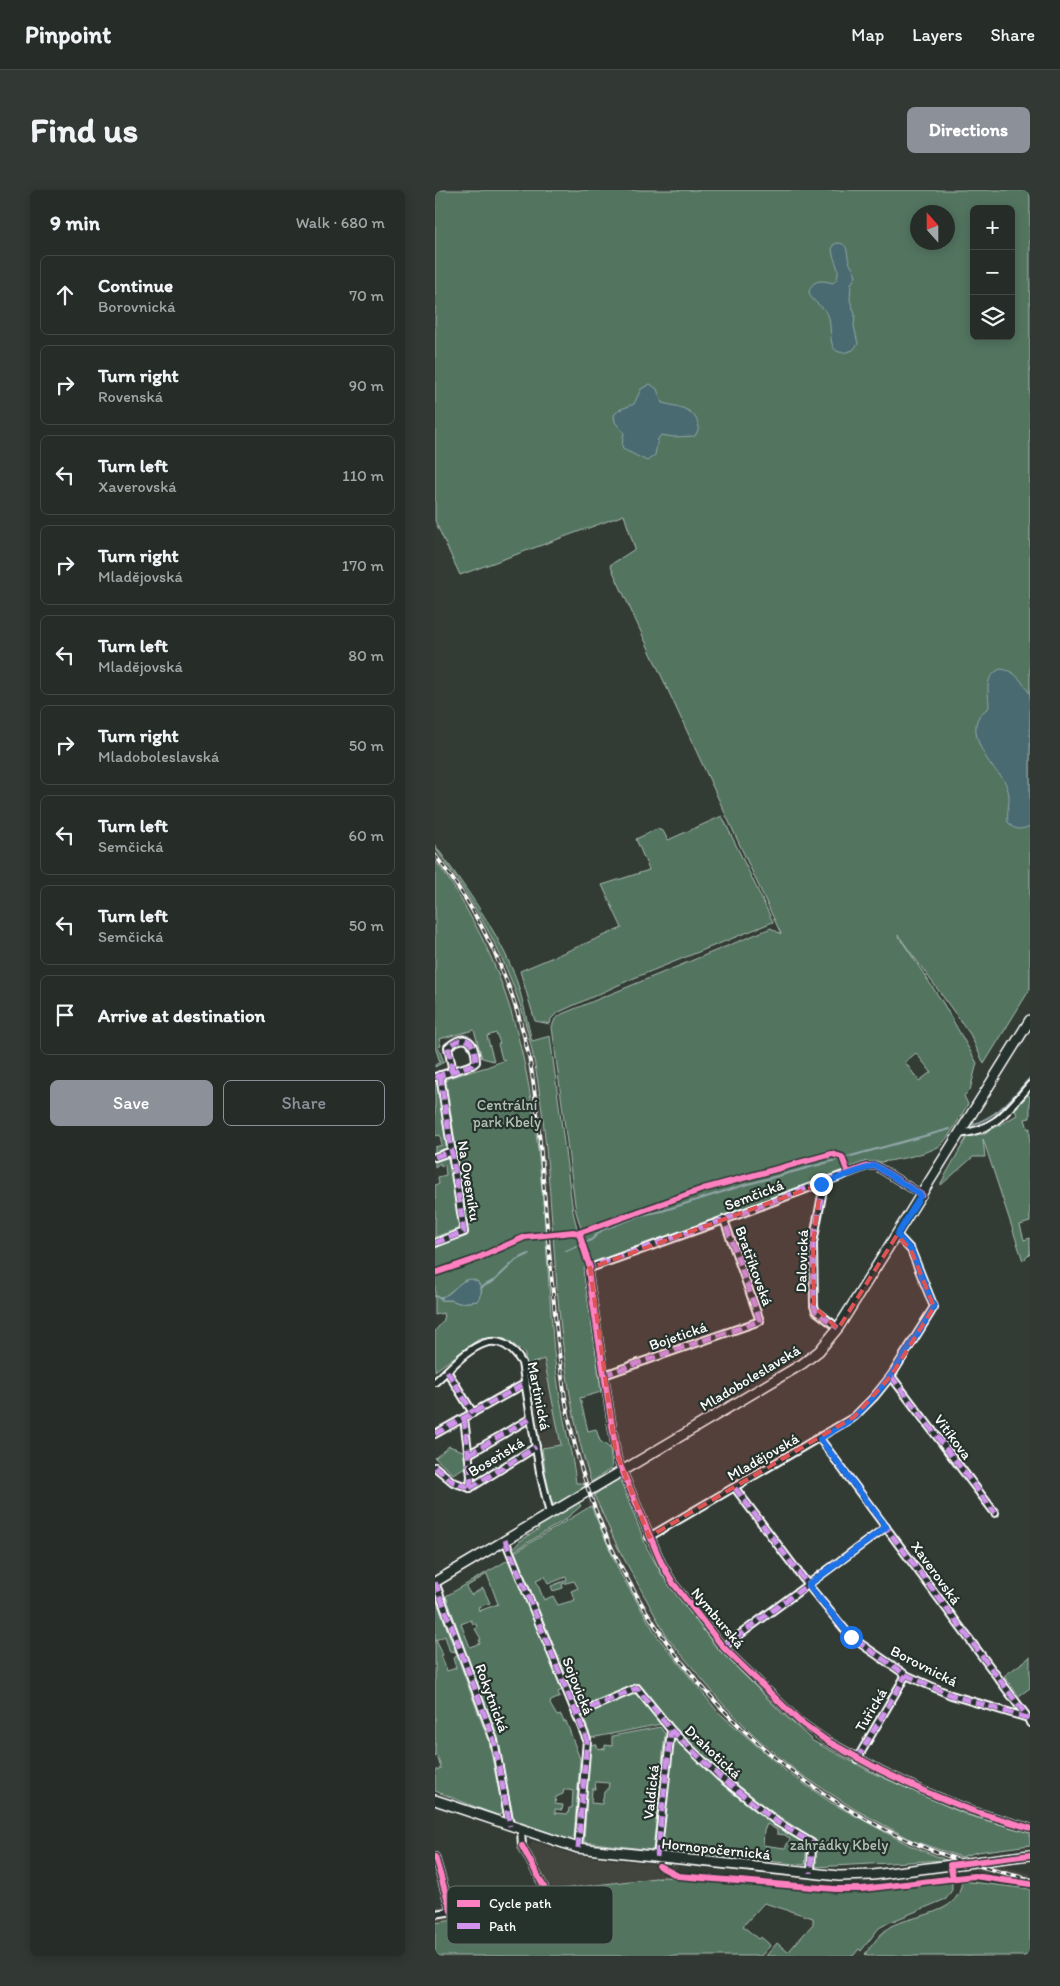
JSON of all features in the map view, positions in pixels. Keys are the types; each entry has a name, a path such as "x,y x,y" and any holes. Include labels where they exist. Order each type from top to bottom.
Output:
{"main road":[{"name":"Mladoboleslavská","path":"435,1582 802,1364 819,1351 838,1328 1030,1020"},
{"name":"Hornopočernická","path":"435,1800 578,1848 811,1873 861,1876 1030,1855"}],"street":[{"path":"438,1076 450,1072 476,1062 476,1051 469,1041 457,1040 448,1047 452,1067 450,1072"},
{"name":"Na Ovesníku","path":"435,1243 464,1232 438,1076"},
{"path":"959,1134 973,1132 991,1125 1004,1116 1030,1085"},
{"path":"435,1157 452,1151"},
{"name":"Semčická","path":"590,1268 872,1166 876,1166 921,1195"},
{"name":"Dalovická","path":"821,1184 822,1195 813,1243 812,1282 815,1311 838,1328"},
{"name":"Bratříkovská","path":"724,1220 760,1321"},
{"name":"Mladějovská","path":"649,1537 820,1439 853,1417 874,1397 891,1376 934,1307 911,1250 897,1235"},
{"name":"Nymburská","path":"590,1268 588,1271 615,1452 649,1537 673,1583 723,1647 799,1721 813,1732 857,1759 926,1792 965,1808 1030,1828"},
{"name":"Bojetická","path":"604,1375 760,1321"},
{"name":"Martinická","path":"435,1382 466,1355 486,1342 497,1341 507,1344 518,1355 523,1363 536,1447 551,1514"},
{"path":"447,1371 473,1413"},
{"name":"Vitíkova","path":"891,1376 995,1513"},
{"path":"435,1434 526,1383"},
{"path":"437,1471 453,1482 470,1488 471,1476 464,1418"},
{"path":"469,1454 531,1418"},
{"name":"Xaverovská","path":"820,1439 1029,1721"},
{"name":"Boseňská","path":"470,1488 536,1447"},
{"name":"Borovnická","path":"735,1488 808,1585 851,1637 906,1675 951,1695 1029,1721"},
{"path":"723,1647 886,1527"},
{"name":"Sojovická","path":"505,1540 587,1740 578,1848"},
{"name":"Rokytnická","path":"435,1582 494,1740 510,1826"},
{"name":"Tuřická","path":"857,1759 906,1675"},
{"name":"Drahotická","path":"576,1714 637,1688 671,1730 747,1800 777,1822 812,1843 811,1873"},
{"name":"Valdická","path":"657,1857 671,1730"},
{"path":"521,1830 522,1846 542,1886"},
{"path":"435,1856 447,1897"}],"highlighted area":[{"path":"821,1184 813,1243 814,1306 838,1329 897,1235 911,1250 934,1307 891,1376 854,1417 649,1537 615,1449 590,1268"}],"shaded area":[{"path":"435,848 474,903 496,944 513,985 527,1028 539,1087 565,1356 573,1413 594,1495 627,1569 649,1607 685,1659 715,1695 748,1728 941,1848 971,1859 1030,1873 1030,1884 968,1868 914,1848 852,1818 773,1764 708,1702 677,1666 640,1612 589,1512 588,1497 583,1483 578,1483 559,1381 547,1283 529,1088 517,1030 503,989 435,864"},
{"path":"544,1359 561,1446 542,1448 527,1365"},
{"path":"532,1841 572,1854 678,1866 671,1878 664,1877 587,1886 537,1886 522,1856 528,1853"},
{"path":"447,1904 447,1921 435,1923 435,1906"}],"green space":[{"path":"435,190 1030,190 1030,989 984,1064 970,1034 898,935 943,1003 977,1063 970,1090 964,1096 968,1104 942,1144 929,1151 908,1157 871,1162 592,1264 576,1212 552,1027 555,1019 562,1014 771,928 781,934 610,565 635,549 624,515 460,575 435,521","holes":["916,1053 931,1072 919,1081 905,1062"]},
{"path":"722,816 773,922 634,978 557,1013 551,1019 550,1024 535,1021 520,971 622,928 602,885 649,870 636,839 657,829 663,831 668,840"},
{"path":"435,845 478,906 505,954 519,988 532,1041 550,1036 573,1212 586,1264 601,1392 580,1398 588,1431 596,1429 600,1441 610,1448 612,1468 591,1482 580,1444 566,1367 557,1289 543,1117 535,1064 527,1029 511,980 490,934 464,890 435,848"},
{"name":"Centrální park Kbely","path":"435,861 449,879 468,912 492,960 510,1010 524,1061 540,1166 558,1385 576,1483 583,1483 585,1488 558,1503 553,1504 549,1499 542,1448 561,1445 544,1359 527,1365 524,1352 503,1338 479,1339 435,1371 435,1331 444,1320 443,1313 435,1315 435,1247 467,1236 467,1227 471,1225 467,1222 446,1081 448,1078 505,1060 502,1059 498,1044 500,1043 496,1033 487,1036 494,1061 482,1058 474,1030 439,1039 441,1046 438,1047 444,1062 435,1067 440,1062 435,1047","holes":["465,1280 477,1281 482,1290 477,1301 459,1303 451,1300 440,1300"]},
{"path":"435,1083 437,1084 447,1146 444,1150 435,1153 435,1147 442,1145 440,1135 435,1136"},
{"path":"1028,1090 1028,1096 1030,1096 1030,1118 1025,1119 1028,1129 1030,1128 1030,1222 1020,1225 1024,1240 1030,1238 1030,1254 1023,1261 983,1139 985,1157 973,1157 941,1185 941,1183 968,1135 981,1132 982,1135 1017,1115 1014,1107"},
{"path":"446,1158 449,1160 459,1225 457,1229 435,1237 435,1185 439,1184 438,1177 446,1175 445,1165 441,1166 440,1163 435,1167 435,1162"},
{"path":"449,1446 463,1451 467,1466 453,1474 435,1458"},
{"path":"619,1479 647,1548 662,1575 715,1646 813,1741 875,1774 967,1815 1030,1833 1030,1845 977,1852 961,1857 914,1841 856,1810 796,1771 757,1738 721,1702 667,1637 618,1548 594,1495"},
{"path":"578,1502 581,1506 566,1519 514,1551 513,1549 520,1541 539,1529 537,1526"},
{"name":"zahrádky Kbely","path":"591,1506 620,1573 657,1636 717,1711 787,1772 830,1802 909,1845 946,1860 814,1867 817,1842 743,1792 673,1730 636,1684 579,1707 515,1552","holes":["545,1576 548,1584 566,1577 567,1580 551,1586 553,1591 563,1588 562,1584 574,1581 578,1588 571,1591 575,1600 558,1605 553,1596 544,1600 536,1580"]},
{"path":"508,1560 564,1689 558,1692 560,1697 551,1701 550,1704 557,1716 561,1715 564,1722 566,1721 580,1759 574,1837 570,1840 514,1820 497,1739 446,1596","holes":["487,1574 498,1604 479,1611 478,1607 490,1603 483,1588 471,1595 466,1587","471,1620 473,1624 476,1624 477,1628 475,1629 481,1639 479,1640 480,1643 470,1647 461,1624","564,1789 573,1791 572,1808 569,1808 568,1814 555,1813 555,1809 562,1810 563,1805 555,1804 556,1797 563,1794"]},
{"path":"435,1601 437,1602 489,1742 503,1812 499,1816 435,1791 435,1771 441,1768 437,1756 435,1757","holes":["445,1636 450,1652 455,1651 457,1656 453,1658 456,1668 447,1671 441,1656 443,1655 436,1640"]},
{"path":"1030,1657 1030,1688 1019,1696 1004,1676"},
{"path":"637,1693 661,1724 591,1738 583,1715"},
{"path":"660,1727 665,1734 653,1850 584,1842 590,1744 597,1745 597,1748 605,1749 605,1745 612,1746 612,1736","holes":["595,1782 609,1783 608,1789 604,1792 602,1804 591,1803 592,1789 596,1789"]},
{"path":"672,1739 676,1739 731,1792 807,1846 805,1865 662,1850","holes":["767,1824 777,1830 777,1834 785,1835 790,1839 785,1848 763,1845 764,1831"]},
{"path":"664,1877 840,1893 952,1882 952,1890 946,1899 879,1928 861,1951 859,1949 853,1956 766,1956 777,1943 788,1952 813,1924 813,1918 764,1903 743,1926 758,1939 761,1937 769,1944 770,1946 761,1956 435,1956 435,1923 447,1921 447,1944 613,1944 613,1886 587,1886"},
{"path":"962,1881 1030,1889 1030,1956 867,1956 865,1954 880,1935 891,1926 936,1911 952,1902 959,1893"}],"water":[{"path":"837,243 845,246 856,276 851,284 850,300 855,314 854,326 858,344 853,350 843,352 837,351 833,347 827,313 812,298 809,292 815,283 825,281 833,283 837,279 838,270 832,249 833,245"},
{"path":"650,384 657,389 662,403 680,407 690,412 697,421 699,428 695,436 674,437 661,435 658,439 655,455 647,461 623,449 624,433 615,422 614,415 619,410 634,404 641,389"},
{"path":"1000,669 1014,674 1030,694 1030,826 1021,829 1013,827 1008,822 1009,796 1006,784 984,754 976,734 977,721 981,714 989,707 989,681"},
{"path":"471,1279 478,1282 481,1288 481,1294 477,1301 459,1303 451,1300 440,1300 440,1297 448,1294 462,1282"}],"waterway":[{"path":"972,1125 998,1111 1030,1078"},
{"path":"566,1251 591,1240 602,1230 642,1215 662,1211 741,1186 950,1129"},
{"path":"480,1288 495,1280 516,1260 529,1254"},
{"path":"435,1296 442,1298"}],"railway":[{"path":"435,855 467,901 494,951 523,1030 537,1111 553,1298 562,1377 577,1452 601,1525 635,1593 677,1656 726,1713 783,1764 846,1808 914,1843 971,1864 1030,1879"}],"marked path":[{"path":"435,1077 472,1065 476,1062 474,1049 468,1041 460,1040 448,1047 452,1067 450,1072"},
{"path":"435,1243 464,1232 440,1075"},
{"path":"435,1157 452,1151"},
{"path":"588,1272 591,1267 724,1220 850,1172"},
{"path":"821,1184 822,1195 813,1243 814,1306 816,1311 838,1328"},
{"path":"604,1375 760,1321 724,1220"},
{"path":"447,1371 473,1413"},
{"path":"891,1376 995,1513"},
{"path":"435,1434 526,1383"},
{"path":"464,1418 471,1476 470,1488"},
{"path":"469,1454 531,1418"},
{"path":"820,1439 1029,1719"},
{"path":"470,1488 536,1447"},
{"path":"435,1467 453,1482 470,1488"},
{"path":"735,1488 808,1585 851,1637 906,1675 951,1695 1028,1718"},
{"path":"723,1647 886,1527"},
{"path":"505,1540 587,1740 578,1848"},
{"path":"435,1582 494,1740 510,1826"},
{"path":"857,1759 906,1675"},
{"path":"576,1714 637,1688 671,1730 719,1776 777,1822 812,1843 811,1873"},
{"path":"657,1857 671,1730"}],"cycle path":[{"path":"435,1273 473,1260 525,1237 579,1233 703,1189 832,1154 842,1157 848,1173 867,1166 876,1166 922,1195"},
{"path":"579,1233 590,1268 588,1271 617,1458 661,1562 673,1583 723,1647 799,1721 827,1741 880,1770 926,1792 973,1811 1030,1828"},
{"path":"522,1846 543,1886"},
{"path":"953,1877 950,1865 1030,1855"},
{"path":"435,1857 447,1898"},
{"path":"659,1866 678,1876 835,1889 862,1889 974,1876 1030,1884"}],"route":[{"path":"821,1184 867,1166 876,1166 921,1195 897,1235 911,1250 934,1307 891,1376 874,1397 853,1417 820,1439 886,1527 808,1585 851,1637"}]}
